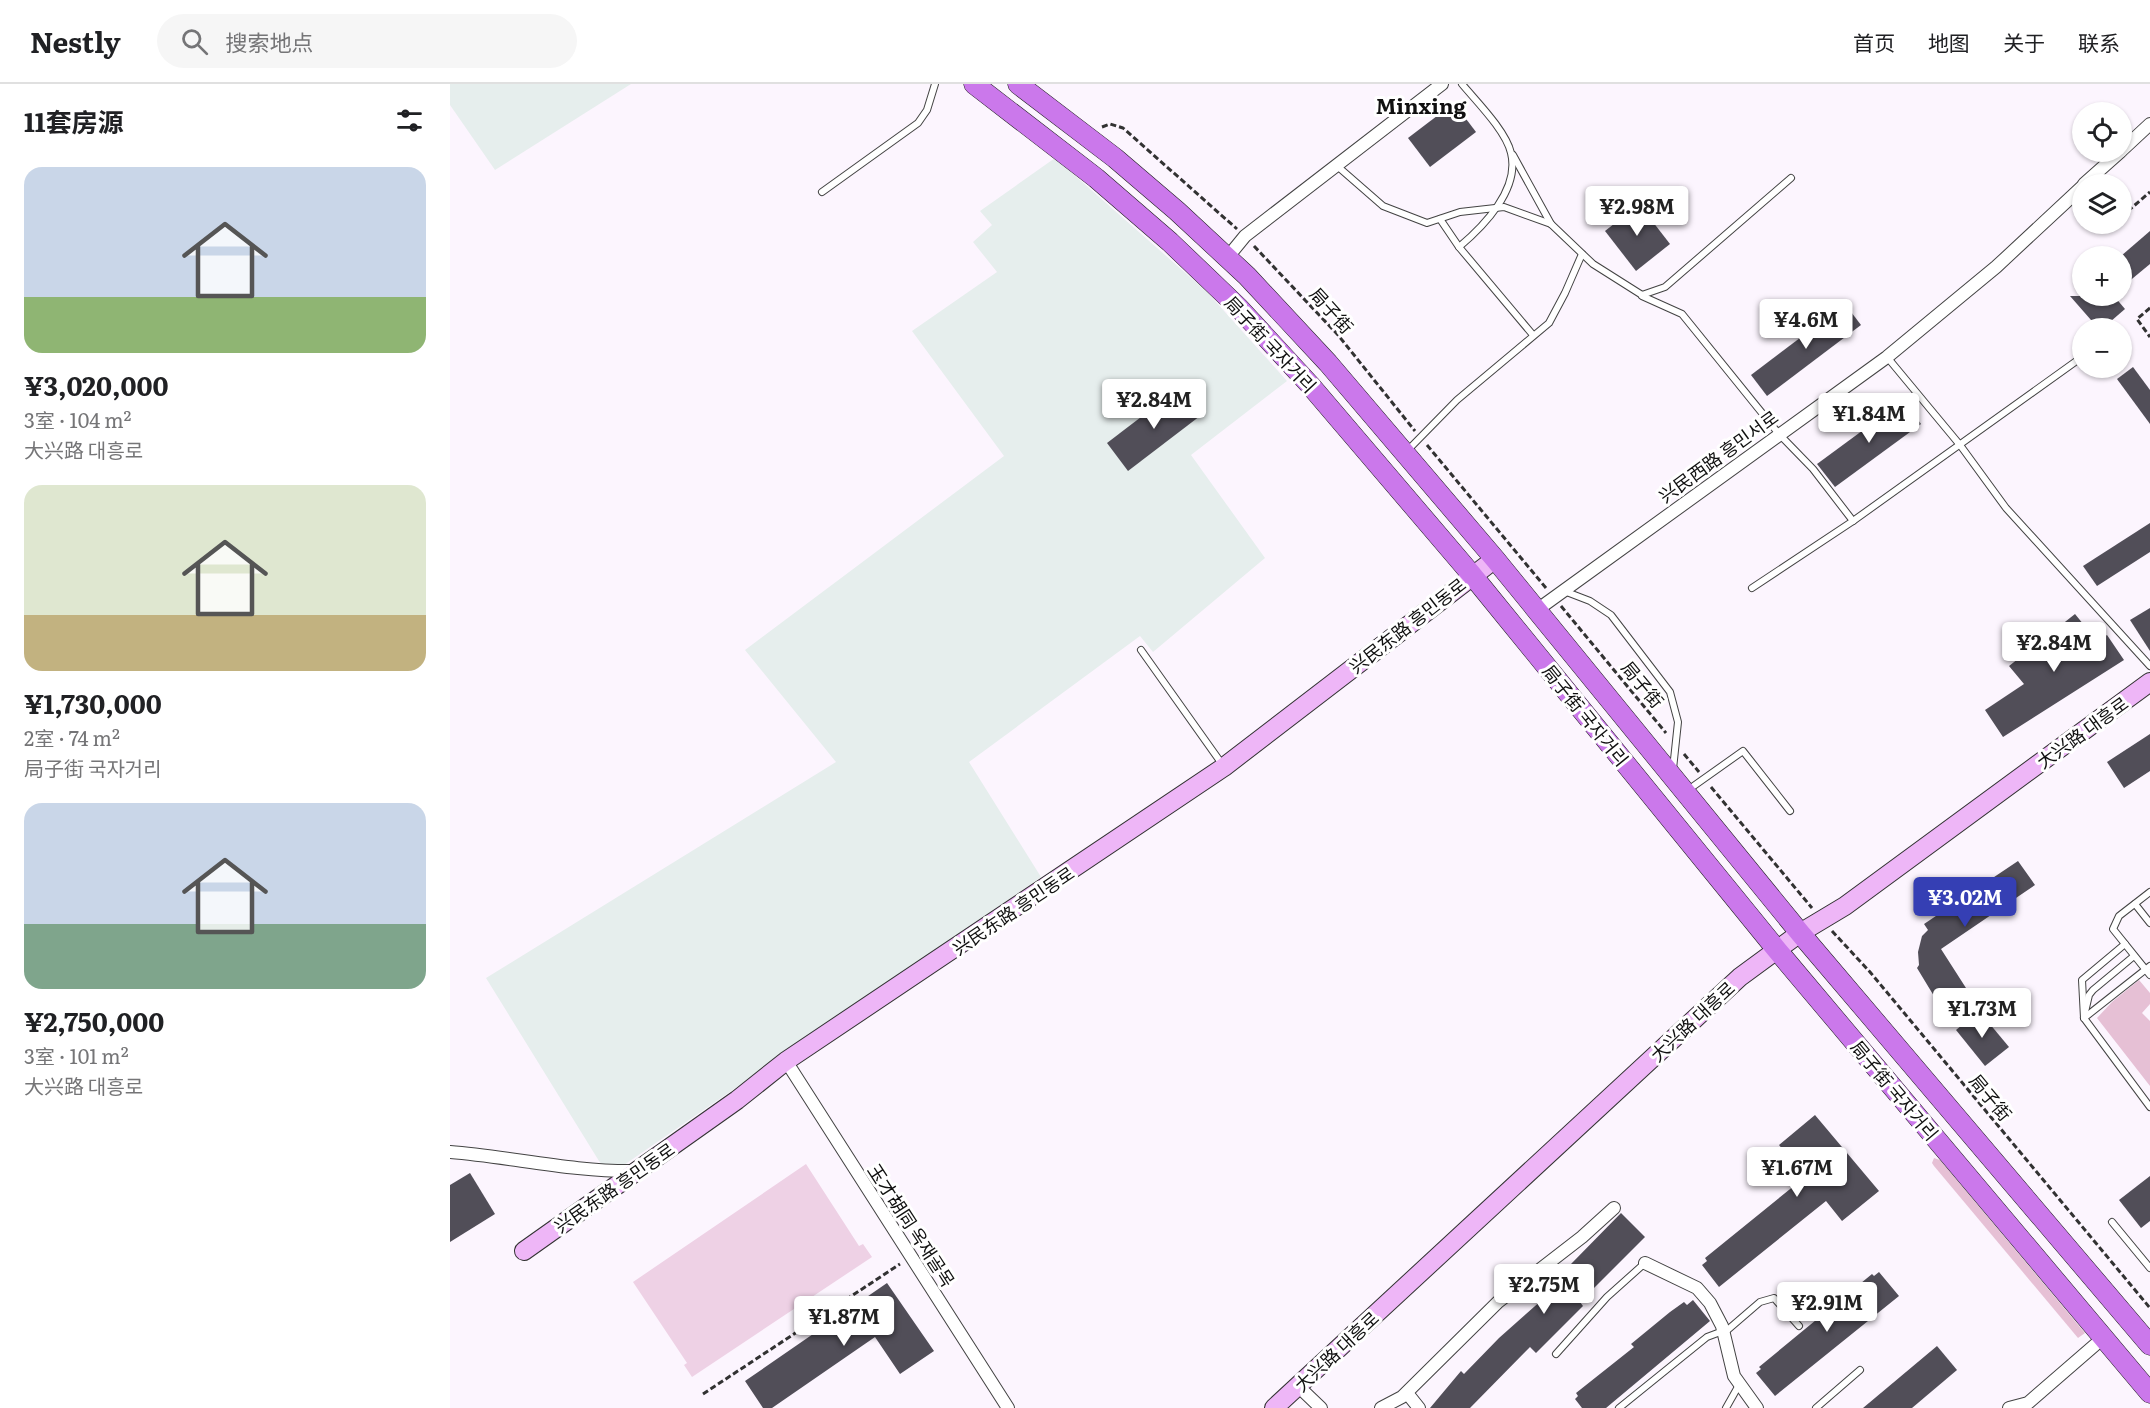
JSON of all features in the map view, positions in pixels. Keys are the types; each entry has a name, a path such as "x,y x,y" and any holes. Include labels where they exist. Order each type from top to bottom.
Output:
{"main road":[{"name":"局子街 국자거리","path":"974,84 1096,178 1170,242 1239,308 1310,385 1472,575 1778,950 2150,1393"},
{"name":"局子街 국자거리","path":"1018,84 1084,134 1178,211 1329,363 1495,559 1800,933 2150,1346"}],"street":[{"path":"1227,258 1245,236 1442,84"},
{"name":"兴民西路 흥민서로","path":"2132,141 2150,124"},
{"name":"兴民西路 흥민서로","path":"2096,174 2109,162"},
{"name":"兴民西路 흥민서로","path":"1537,610 1887,357 1995,267 2072,196"},
{"name":"兴民东路 흥민동로","path":"524,1251 737,1100 786,1060 1224,767 1495,559"},
{"name":"大兴路 대흥로","path":"1274,1408 1740,977 1800,933 1845,906 2150,682"},
{"name":"玉才胡同 옥재골목","path":"786,1060 1008,1408"},
{"path":"450,1152 494,1155 603,1172 635,1171"},
{"path":"1381,1408 1407,1393 1498,1302 1582,1237 1614,1208"},
{"path":"1645,1263 1697,1288 1710,1303 1723,1332 1739,1386 1757,1408"},
{"path":"2009,1408 2012,1405 2027,1405 2103,1338"},
{"path":"1298,1386 1321,1408"},
{"path":"1407,1393 1419,1408"}],"lane":[{"path":"822,192 918,123 927,110 935,84"},
{"path":"1462,84 1498,129 1551,224 1593,264 1642,295 1682,314 1779,434 1814,469 1853,521"},
{"path":"1459,247 1477,232 1496,208 1512,176 1511,152"},
{"path":"1336,165 1383,206 1427,223 1460,212 1504,207 1551,224"},
{"path":"1642,295 1665,287 1791,178"},
{"path":"1440,219 1459,247 1533,335"},
{"path":"1405,453 1457,400 1549,324 1582,254"},
{"path":"1887,357 1960,445 2006,508 2150,666"},
{"path":"1752,588 1853,521 2072,364"},
{"path":"1559,595 1590,601 1611,615 1670,692 1678,722 1672,776"},
{"path":"1141,650 1224,767"},
{"path":"1685,792 1743,751 1790,811"},
{"path":"2084,1018 2148,970 2113,929 2114,923 2150,892"},
{"path":"2135,904 2150,924"},
{"path":"2125,944 2082,980 2084,1018 2150,1107"},
{"path":"2084,1018 2089,995 2134,956"},
{"path":"2112,1222 2150,1268"},
{"path":"1556,1354 1607,1297 1645,1263"},
{"path":"1618,1408 1707,1337 1723,1332 1760,1302 1774,1298 1799,1326"},
{"path":"1816,1408 1860,1370"},
{"path":"1726,1408 1739,1386"}],"path":[{"name":"局子街","path":"1084,134 1110,124 1123,128 1245,236 1338,335 1420,437 1559,595 1676,744 1822,920 1870,972 2150,1308"},
{"path":"2132,208 2150,192"},
{"path":"2150,308 2137,319 2150,337"},
{"path":"703,1394 911,1256"}],"shaded area":[{"path":"450,84 631,84 495,170 450,105"},
{"path":"1055,158 1207,292 1287,381 1191,455 1265,558 1153,652 1140,636 969,762 1041,877 611,1174 599,1161 486,978 836,762 745,650 1004,456 912,331 997,272 973,242 992,225 980,211"},
{"path":"2139,980 2150,993 2150,1004 2142,1013 2150,1021 2150,1086 2097,1018 2112,1002"},
{"path":"1934,1158 1940,1160 2085,1333 2078,1338 1934,1166 1932,1163"},
{"path":"806,1164 859,1246 863,1244 872,1257 692,1377 684,1365 687,1363 633,1282"}],"building":[{"path":"1454,103 1476,132 1430,167 1408,138"},
{"path":"1639,204 1670,244 1636,271 1605,231"},
{"path":"2150,231 2150,264 2132,279 2132,247"},
{"path":"1845,304 1861,325 1767,396 1751,375"},
{"path":"2079,306 2122,306 2125,309 2115,318 2089,318"},
{"path":"2132,368 2150,390 2150,424 2117,379 2132,378"},
{"path":"1179,388 1200,416 1128,471 1107,443"},
{"path":"1904,400 1921,424 1835,487 1817,464"},
{"path":"2150,523 2150,552 2097,586 2083,566"},
{"path":"2150,608 2150,651 2130,620"},
{"path":"2075,614 2097,641 2107,635 2124,660 2003,737 1985,710 2024,684 2009,666"},
{"path":"2150,734 2150,771 2124,788 2107,762"},
{"path":"2018,861 2035,885 1941,949 1966,988 1940,1006 1917,968 1922,936 1928,930 1924,924"},
{"path":"1979,1011 2009,1047 1985,1066 1956,1030"},
{"path":"1815,1115 1879,1191 1842,1221 1826,1201 1719,1287 1702,1265 1707,1261 1705,1258 1805,1177 1779,1145"},
{"path":"470,1173 495,1214 450,1242 450,1185"},
{"path":"2150,1176 2150,1221 2141,1228 2119,1200"},
{"path":"1621,1213 1645,1237 1580,1302 1583,1306 1536,1353 1530,1347 1470,1408 1430,1408 1461,1371 1464,1374 1499,1338 1560,1284 1558,1282 1574,1266 1571,1264"},
{"path":"1879,1272 1899,1296 1775,1396 1756,1373 1761,1369 1759,1367 1872,1274 1874,1276"},
{"path":"887,1283 934,1351 900,1374 875,1337 772,1408 763,1408 745,1381"},
{"path":"1693,1300 1710,1321 1606,1408 1582,1408 1575,1399 1578,1396 1576,1393 1634,1347 1631,1344 1670,1312 1684,1302 1687,1305"},
{"path":"1937,1346 1957,1370 1912,1408 1863,1408"}],"district":[{"name":"Minxing","path":"1421,104"}]}
